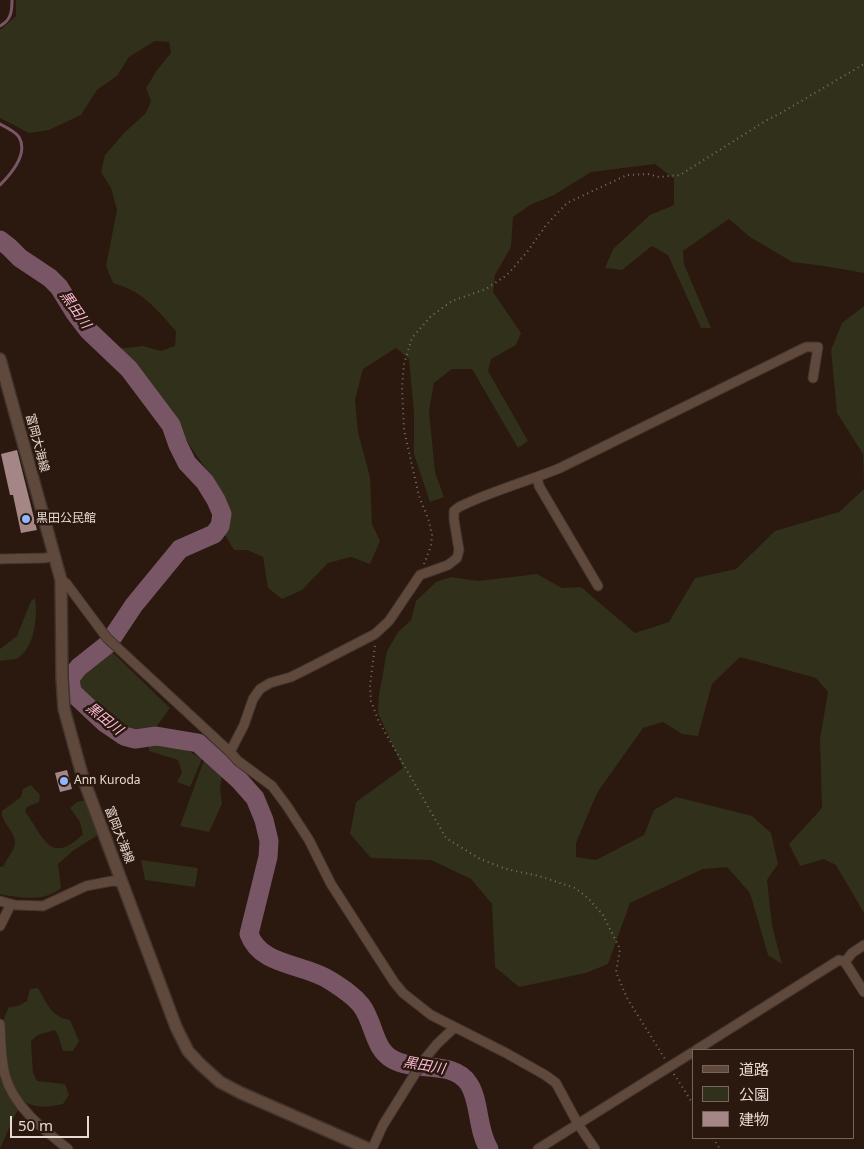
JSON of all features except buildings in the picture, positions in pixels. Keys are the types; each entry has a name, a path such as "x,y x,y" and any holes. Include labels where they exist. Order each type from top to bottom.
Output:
{"main road":[{"name":"富岡大海線","path":"0,359 61,580 64,708 83,778 176,1027 188,1051 220,1082 370,1149"}],"street":[{"path":"230,752 244,725 253,699 260,689 270,683 290,677 309,668 375,634 389,621 420,575 448,565 457,558 459,550 454,511 459,507 508,486 560,468 806,347 818,347 813,378"},
{"path":"537,477 539,486 598,586"},
{"path":"0,559 54,556"},
{"path":"61,580 66,583 110,641 238,761 272,786 309,840 331,884 403,993 432,1015 506,1052 556,1083 578,1124 595,1149"},
{"path":"0,901 11,904 43,906 86,886 112,881 122,882"},
{"path":"0,926 11,904"},
{"path":"845,962 852,953 864,945"},
{"path":"697,1049 839,960 845,962 864,992"},
{"path":"0,1024 6,1076 10,1088 22,1106 39,1124 68,1149"},
{"path":"370,1149 423,1061 455,1026"},
{"path":"538,1149 692,1052"}],"path":[{"path":"420,575 432,535 429,521 419,496 404,430 402,387 404,364 412,338 431,316 452,301 486,289 507,275 527,252 547,224 567,203 627,175 648,174 659,177 680,175 767,120 864,64"},
{"path":"375,634 370,685 371,700 379,722 446,838 480,859 506,869 539,876 575,888 588,898 603,915 620,949 616,972 627,998 692,1102"}],"green space":[{"path":"16,0 864,0 864,273 792,262 750,237 729,219 683,251 684,264 711,328 701,328 668,255 652,246 622,270 605,268 613,249 650,215 674,205 674,179 655,164 591,172 554,195 530,205 513,217 511,247 495,275 493,292 521,333 516,345 491,359 488,371 528,441 518,448 472,369 452,369 434,383 429,411 435,472 444,497 430,502 414,454 414,413 409,359 396,348 363,369 355,400 358,432 370,477 372,524 380,541 370,564 351,557 328,563 302,590 282,599 268,588 263,557 247,550 234,550 225,535 227,511 211,476 141,376 116,349 143,346 161,351 175,346 176,331 155,308 133,291 113,283 106,266 117,210 111,188 101,172 105,155 125,132 146,113 151,101 146,88 157,70 171,53 169,42 155,41 129,57 117,76 97,90 81,115 49,130 29,133 0,118 0,30 16,16"},
{"path":"864,306 864,489 863,454 837,413 831,350 842,323"},
{"path":"864,489 864,913 836,865 824,859 800,866 789,844 822,808 820,739 828,692 816,678 740,657 712,684 698,736 682,734 663,722 643,728 597,793 576,843 576,857 596,860 644,835 654,810 676,797 752,816 771,833 778,864 767,880 772,925 782,964 768,955 750,893 727,867 703,869 630,903 608,964 586,973 519,987 495,967 492,904 471,879 431,860 371,858 350,834 356,802 403,768 378,713 379,695 387,651 398,632 411,620 416,601 436,582 451,577 478,581 537,574 562,588 581,587 635,633 669,622 695,578 736,569 775,531 839,512"},
{"path":"35,598 34,632 27,648 16,659 0,661 0,649 17,636 31,601"},
{"path":"110,650 170,708 157,726 129,730 116,723 80,693 78,682"},
{"path":"160,742 184,748 202,759 190,787 177,782 182,772 178,760 149,751 149,745"},
{"path":"204,760 222,776 220,788 222,804 209,832 180,826"},
{"path":"31,785 40,795 39,802 27,807 25,811 49,845 55,848 63,848 83,834 80,822 70,808 77,802 86,800 98,835 74,850 58,864 61,888 55,892 32,898 0,894 0,867 4,866 15,844 15,839 2,816 2,811 21,797 23,789"},
{"path":"141,860 198,868 195,887 145,880"},
{"path":"38,988 54,1013 70,1020 79,1041 73,1051 63,1051 55,1030 38,1035 31,1041 33,1073 37,1081 65,1084 69,1095 63,1104 52,1106 43,1107 23,1101 0,1149 0,1076 7,1071 8,1060 4,1018 9,1007 18,1006 27,1001 30,989"}],"waterway":[{"path":"0,26 7,21 10,15 12,0"},
{"path":"0,124 18,135 22,143 22,150 17,163 0,185"},
{"name":"黒田川","path":"0,240 20,258 50,278 59,287 88,330 129,369 171,425 187,463 205,482 222,514 220,526 214,534 180,549 134,605 108,644 79,667 70,678 72,692 105,723 124,736 135,739 156,736 198,743 239,780 255,798 264,820 269,841 268,857 249,934 255,945 273,959 320,975 351,995 365,1011 381,1048 392,1059 411,1065 444,1069 462,1076 473,1091 482,1133 489,1149"}],"place":[{"name":"黒田公民館","path":"26,519"},
{"name":"Ann Kuroda","path":"64,781"}]}
